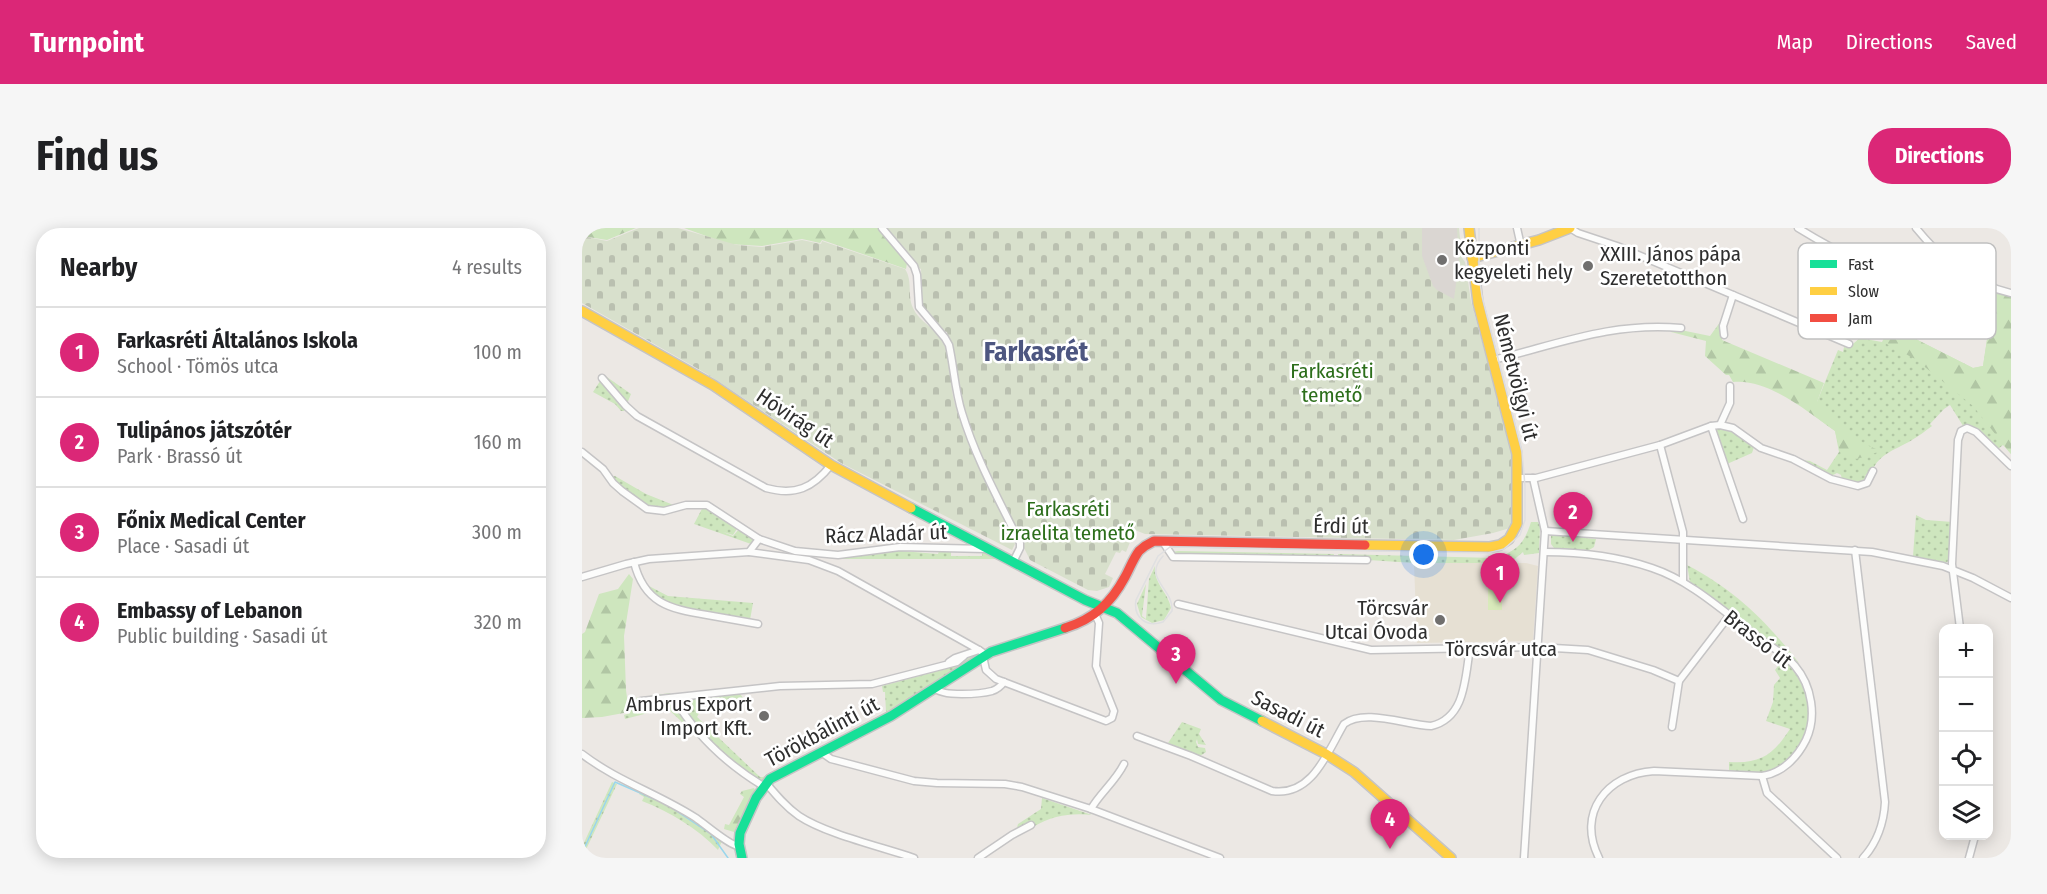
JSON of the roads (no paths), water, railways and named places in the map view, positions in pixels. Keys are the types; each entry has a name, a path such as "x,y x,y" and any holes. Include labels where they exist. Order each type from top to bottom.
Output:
{"street":[{"path":"882,228 914,266 917,274 919,307 949,345 958,398 972,441 982,467 1020,543 1013,562"},
{"name":"Németvölgyi út","path":"1469,228 1478,303 1517,454 1517,524 1513,535"},
{"path":"1516,228 1521,246"},
{"path":"1472,258 1521,246 1559,234 1570,228 1798,323"},
{"path":"1798,228 1824,243"},
{"path":"1916,228 1930,243"},
{"path":"1996,288 2011,292"},
{"path":"1724,335 1723,326 1732,295"},
{"name":"Hóvirág út","path":"582,311 713,385 831,465 991,549"},
{"path":"1493,360 1604,331 1651,326 1681,328"},
{"path":"1837,339 1849,344"},
{"path":"602,378 637,416 766,488 789,491 808,486 818,480 831,465"},
{"path":"1720,425 1730,403 1731,386"},
{"path":"1518,478 1533,478 1660,445 1711,426 1720,425 1733,428 1761,448 1793,459 1831,479 1858,486 1867,483 1873,471"},
{"path":"1711,426 1743,519"},
{"path":"1960,624 1953,570 1959,434 1965,429 1976,432 2011,466"},
{"path":"1660,445 1684,538 1683,581"},
{"name":"Rácz Aladár út","path":"582,452 603,469 622,491 647,509 664,511 686,505 707,505 759,539 795,551 824,555 900,547 991,549 1085,600 1105,608"},
{"path":"1524,858 1545,531 1533,478"},
{"path":"1545,531 1666,539 1684,538 1890,554 1953,570 2011,598"},
{"name":"Érdi út","path":"1164,543 1484,548 1498,546 1513,535"},
{"path":"750,552 759,539"},
{"name":"Törökbálinti út","path":"738,846 740,834 761,783 886,719 935,688 977,651 999,648 1081,623 1096,616 1118,590 1141,548 1152,541 1164,543"},
{"name":"Érdi út","path":"1164,543 1173,556 1367,560"},
{"path":"1855,550 1885,802 1881,827 1863,858"},
{"path":"582,577 634,562 750,552 809,560 838,571 977,651 988,673 1004,682 1106,721 1112,718 1114,711 1096,666 1099,623 1096,616"},
{"name":"Brassó út","path":"1544,552 1585,553 1635,562 1683,581 1795,666 1804,681 1810,700 1812,721 1809,731 1801,749 1781,769 1762,776 1654,771 1623,778 1602,796 1591,817 1591,835 1599,858"},
{"path":"634,562 642,585 666,606 758,624"},
{"name":"Törcsvár utca","path":"1178,604 1371,650 1538,646 1599,652 1679,681"},
{"name":"Sasadi út","path":"1105,608 1117,613 1221,699 1326,754 1354,772 1451,858"},
{"path":"1672,727 1679,681 1729,616"},
{"path":"1137,736 1191,756 1260,787 1279,792 1303,786 1315,772 1344,724 1356,717 1431,726 1446,720 1457,710 1460,702 1470,648"},
{"path":"640,701 784,685 872,684 948,663 955,658 977,651"},
{"path":"935,688 941,693 985,692 997,689 1004,682"},
{"path":"674,698 683,714 705,739 734,766 761,783 805,819 914,858"},
{"path":"821,752 831,759 914,781 1005,783 1022,787 1091,809 1220,858"},
{"path":"582,754 617,777 666,800 718,833 731,844 738,846 742,858"},
{"path":"1091,809 1096,800 1114,782 1124,764"},
{"path":"1762,776 1767,794 1837,858"},
{"path":"978,858 1031,825"},
{"path":"1969,858 1974,840"}],"waterway":[{"path":"582,853 615,782 654,799"},
{"path":"669,806 711,834 728,858"}],"tram line":[{"path":"1163,556 1157,564 1156,571 1171,603 1172,611 1163,622 1146,622 1139,616 1136,600 1158,556 1170,547 1488,553 1504,549 1520,535 1525,520 1522,451 1482,296 1479,276 1479,228"}],"place":[{"name":"Központi kegyeleti hely","path":"1442,260"},
{"name":"XXIII. János pápa Szeretetotthon","path":"1588,266"},
{"name":"Tulipános játszótér","path":"1573,542"},
{"name":"Farkasréti Általános Iskola","path":"1500,603"},
{"name":"Törcsvár Utcai Óvoda","path":"1440,620"},
{"name":"Főnix Medical Center","path":"1176,684"},
{"name":"Ambrus Export Import Kft.","path":"764,716"},
{"name":"Embassy of Lebanon","path":"1390,849"}],"district":[{"name":"Farkasrét","path":"1036,352"}],"park label":[{"name":"Farkasréti temető","path":"1332,383"},
{"name":"Farkasréti izraelita temető","path":"1068,521"}]}
